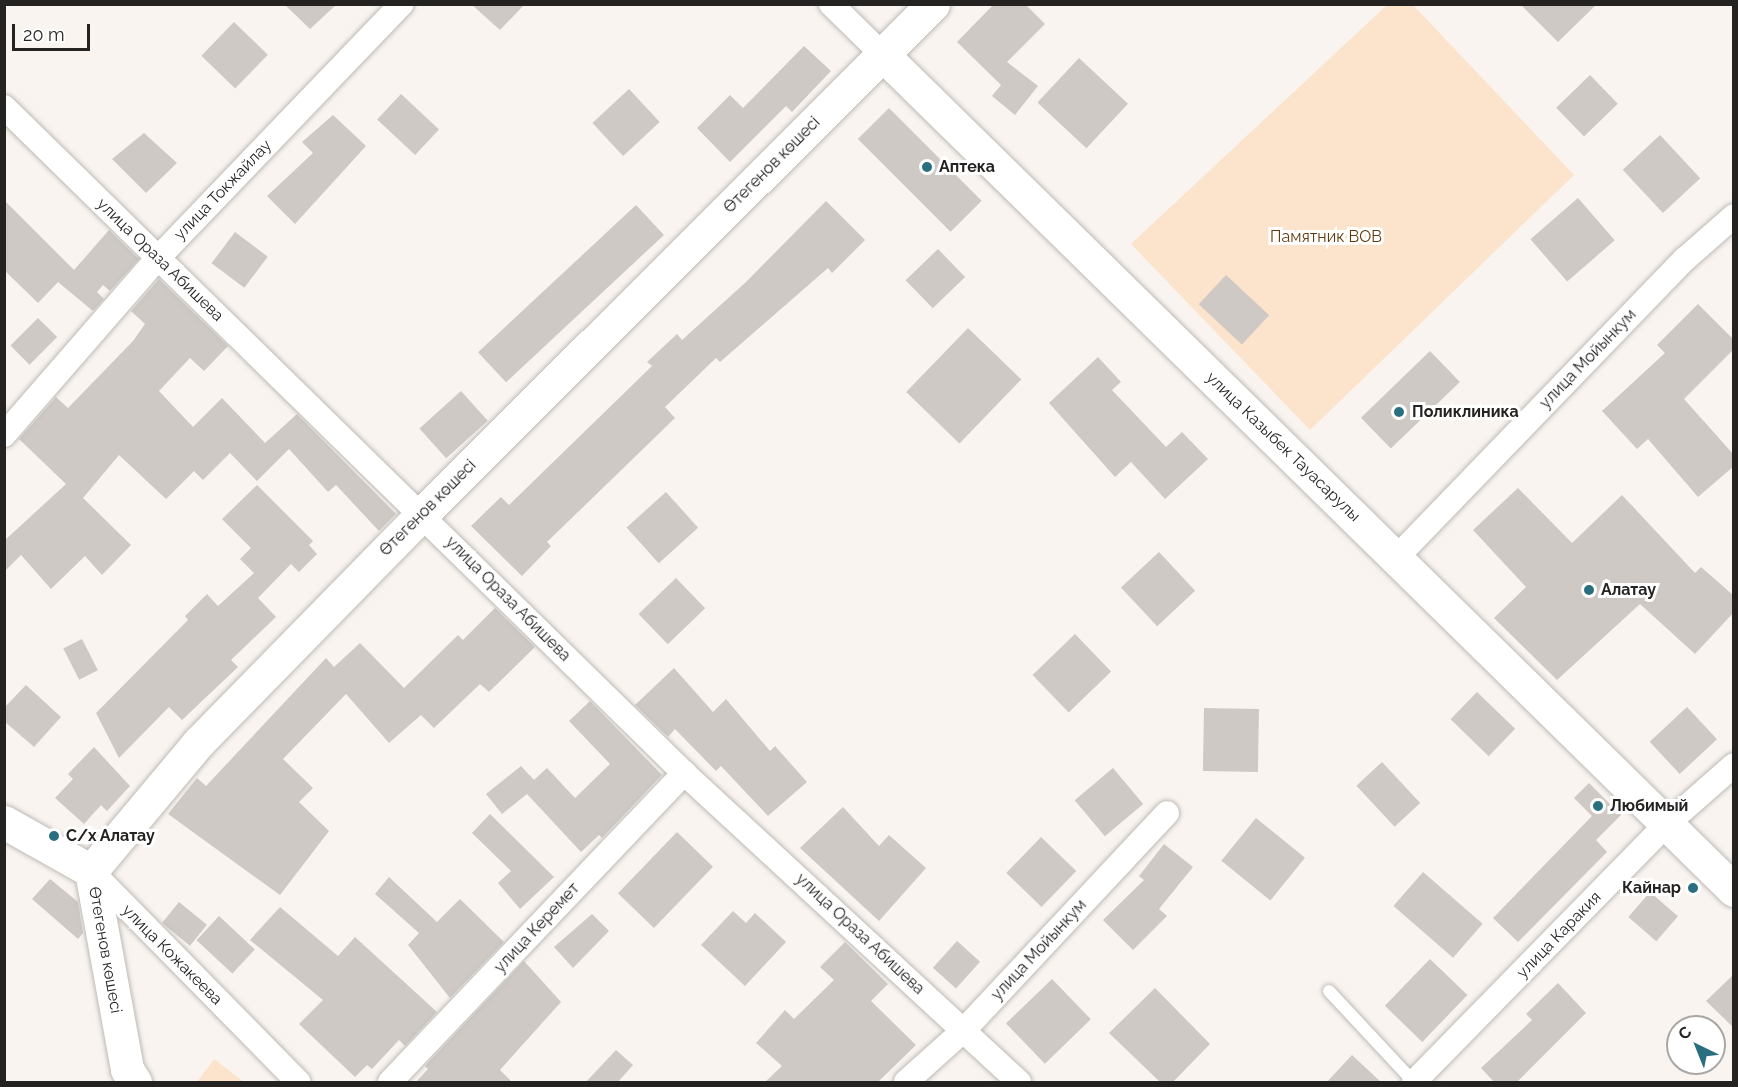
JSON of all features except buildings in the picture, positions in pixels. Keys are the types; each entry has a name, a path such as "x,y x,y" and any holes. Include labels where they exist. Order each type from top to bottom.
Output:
{"street":[{"name":"улица Токжайлау","path":"4,435 158,258 402,4"},
{"name":"улица Казыбек Тауасарулы","path":"831,4 1734,890"},
{"name":"Өтегенов көшесі","path":"135,1083 127,1069 91,871 198,743 422,514 933,4"},
{"name":"улица Ораза Абишева","path":"4,107 684,772 1019,1083"},
{"name":"улица Мойынкум","path":"1396,558 1685,259 1734,216"},
{"name":"улица Каракия","path":"1414,1083 1667,824 1734,765"},
{"name":"улица Керемет","path":"390,1083 684,772"},
{"name":"улица Мойынкум","path":"906,1083 964,1030 1167,813"},
{"name":"улица Кожакеева","path":"7,821 91,871 298,1083"}],"lane":[{"path":"1329,991 1414,1083"}],"green space":[{"name":"Памятник ВОВ","path":"1387,5 1413,5 1574,175 1310,430 1131,244"},
{"path":"214,1059 244,1082 197,1082"}],"place":[{"name":"Аптека","path":"927,167"},
{"name":"Поликлиника","path":"1399,412"},
{"name":"Алатау","path":"1589,590"},
{"name":"Любимый","path":"1598,806"},
{"name":"С/х Алатау","path":"54,836"},
{"name":"Кайнар","path":"1693,888"}]}
